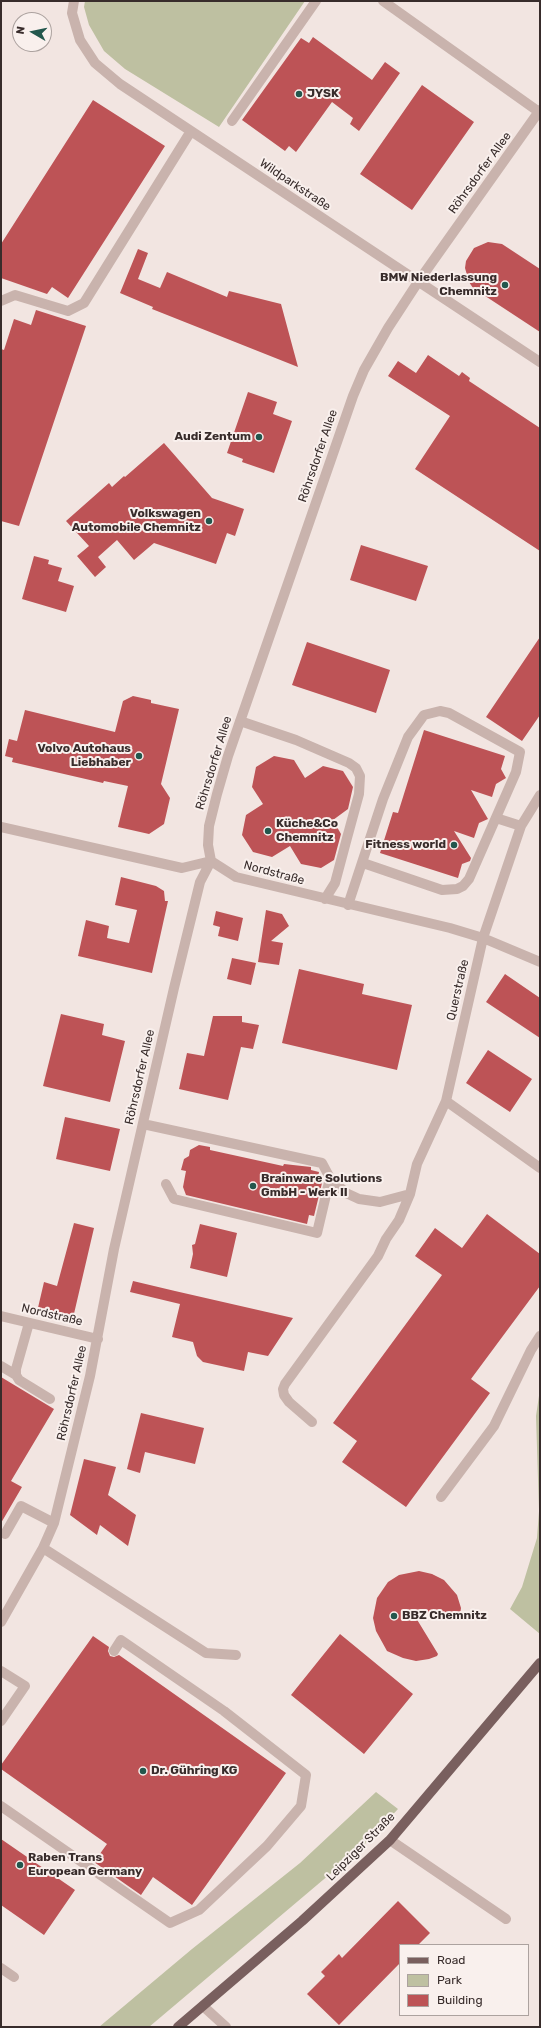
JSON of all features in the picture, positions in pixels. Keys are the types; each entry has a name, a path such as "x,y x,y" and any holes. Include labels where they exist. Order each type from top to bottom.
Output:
{"main road":[{"name":"Leipziger Straße","path":"178,2027 302,1921 390,1840 540,1663"}],"street":[{"name":"Wildparkstraße","path":"74,1 72,13 80,40 95,62 120,84 540,362"},
{"path":"232,121 316,1"},
{"path":"383,1 539,111"},
{"name":"Röhrsdorfer Allee","path":"1,1622 43,1548 54,1523 90,1376 114,1249 200,882 211,861 208,845 210,826 217,794 240,721 352,396 364,370 388,328 418,282 539,111"},
{"path":"1,301 16,295 68,311 84,303 191,131"},
{"path":"348,905 384,799 408,737 424,715 431,712 449,713 520,752 516,772 469,879 457,889 442,890 363,863"},
{"path":"240,721 296,740 349,763 356,768 360,776 359,794 347,838 334,883 325,899"},
{"name":"Querstraße","path":"312,1422 289,1402 284,1395 285,1384 378,1256 386,1239 399,1220 410,1194 417,1164 446,1101 483,938 521,826 540,795"},
{"path":"496,818 521,826"},
{"path":"1,827 182,868 211,861"},
{"name":"Nordstraße","path":"211,861 236,877 483,938 540,962"},
{"path":"446,1101 540,1168"},
{"path":"143,1124 322,1163 330,1178 346,1193 359,1199 380,1202 410,1194"},
{"path":"166,1184 174,1199 317,1233 330,1178"},
{"name":"Nordstraße","path":"1,1316 98,1339"},
{"path":"16,1375 29,1323"},
{"path":"441,1497 494,1426 531,1350 540,1336"},
{"path":"1,1366 16,1375 19,1380 50,1399"},
{"path":"4,1534 21,1506 54,1523"},
{"path":"43,1548 206,1654 236,1655"},
{"path":"1,1806 170,1922 199,1910 267,1846 301,1806 306,1775 224,1711 122,1640 114,1651"},
{"path":"1,1671 24,1686 1,1721"},
{"path":"390,1840 506,1919"},
{"path":"1,1968 14,1977"},
{"path":"203,2006 226,2027"}],"green space":[{"path":"85,1 305,1 219,127 125,69 104,51 89,25 84,7"},
{"path":"540,1389 540,1634 510,1609 522,1587 537,1538 539,1511 536,1416"},
{"path":"376,1792 398,1809 362,1847 149,2027 99,2027 192,1949 300,1863"}],"building":[{"name":"JYSK","path":"313,37 372,80 385,62 400,73 359,131 350,124 353,118 332,102 296,152 289,146 285,151 242,120 301,38 309,43"},
{"path":"422,85 474,122 412,210 360,174"},
{"path":"93,100 165,146 68,298 52,287 47,294 1,278 1,244"},
{"name":"BMW Niederlassung Chemnitz","path":"488,242 502,244 540,269 540,332 473,288 469,282 465,268 466,261 474,248"},
{"path":"138,249 148,253 138,279 160,288 167,272 227,297 229,291 281,304 298,367 152,309 153,307 120,293"},
{"path":"36,310 86,326 19,526 1,521 1,349 4,350 14,319 31,325"},
{"path":"428,355 459,376 462,372 470,378 469,381 540,428 540,551 415,469 450,416 388,376 398,361 416,373"},
{"name":"Audi Zentum","path":"248,392 277,402 273,414 292,421 274,473 242,462 243,459 227,453"},
{"path":"164,443 212,498 244,509 235,536 227,533 216,564 154,543 134,560 117,540 98,557 106,567 95,577 77,556 89,546 66,521 109,483 112,487"},
{"path":"361,545 428,566 416,601 350,580"},
{"path":"34,556 49,560 48,564 62,568 58,581 74,586 66,612 22,599"},
{"path":"540,637 540,715 522,741 486,717"},
{"path":"307,642 390,670 376,713 292,685"},
{"path":"133,696 151,700 151,703 179,709 161,784 170,798 164,824 149,834 118,827 128,786 104,781 103,783 12,762 13,758 5,756 9,739 17,741 25,710 115,732 123,701"},
{"path":"424,730 505,756 501,769 506,778 496,784 492,797 471,790 488,819 479,823 474,838 454,831 471,858 470,861 462,864 458,878 380,853 393,812 398,813"},
{"path":"274,756 294,760 305,778 323,766 343,771 353,787 348,809 333,820 341,834 334,860 321,868 301,864 290,846 272,857 253,852 242,835 246,815 263,804 252,787 256,767"},
{"path":"121,877 156,886 164,891 165,901 168,901 152,973 78,956 86,920 109,926 107,938 129,943 137,910 115,905"},
{"path":"266,910 282,914 289,926 271,941 283,943 279,965 258,962"},
{"path":"216,911 243,918 238,941 218,936 220,927 213,925"},
{"path":"232,958 256,963 251,985 227,979"},
{"path":"299,969 364,984 362,994 412,1005 397,1070 282,1043"},
{"path":"505,974 540,998 540,1038 486,1002"},
{"path":"61,1014 104,1024 102,1035 125,1041 110,1102 43,1086"},
{"path":"213,1016 242,1016 242,1022 259,1025 253,1049 241,1047 228,1100 179,1089 187,1053 204,1056"},
{"path":"488,1050 532,1079 510,1112 466,1083"},
{"path":"65,1117 120,1129 110,1171 56,1159"},
{"name":"Brainware Solutions GmbH - Werk II","path":"199,1145 210,1147 210,1150 283,1166 284,1164 311,1167 311,1170 319,1172 317,1182 322,1183 314,1216 309,1215 307,1224 186,1195 183,1187 186,1171 181,1170 184,1159 189,1156 190,1150"},
{"path":"487,1214 540,1254 540,1286 471,1379 490,1393 406,1507 342,1462 357,1441 333,1423 442,1275 415,1256 435,1228 462,1248"},
{"path":"74,1223 94,1228 73,1318 51,1313 50,1316 37,1312 44,1282 57,1286"},
{"path":"200,1224 237,1233 227,1277 190,1268 193,1254 192,1245 195,1244"},
{"path":"133,1281 293,1318 268,1356 248,1352 244,1371 203,1362 197,1356 193,1342 172,1337 180,1304 130,1292"},
{"path":"1,1377 54,1409 11,1481 22,1487 1,1523"},
{"path":"141,1413 204,1428 195,1464 145,1452 140,1473 127,1469"},
{"path":"84,1459 116,1467 108,1495 136,1515 128,1546 100,1525 97,1535 70,1515"},
{"name":"BBZ Chemnitz","path":"419,1571 432,1574 444,1580 457,1595 461,1608 460,1615 413,1613 438,1654 437,1656 429,1659 416,1661 403,1658 387,1651 376,1631 373,1618 377,1598 388,1582 399,1575"},
{"path":"340,1634 413,1694 364,1754 291,1695"},
{"name":"Dr. Gühring KG","path":"93,1636 109,1647 108,1651 110,1656 114,1657 119,1655 286,1773 192,1905 153,1877 141,1895 94,1862 107,1844 1,1769 1,1765"},
{"name":"Raben Trans European Germany","path":"1,1839 75,1890 44,1935 1,1905"},
{"path":"398,1901 430,1933 419,1944 399,1944 399,1964 339,2025 307,1994 325,1976 321,1972 339,1954 342,1958"}],"place":[{"name":"JYSK","path":"299,94"},
{"name":"BMW Niederlassung Chemnitz","path":"505,285"},
{"name":"Audi Zentum","path":"259,437"},
{"name":"Volkswagen Automobile Chemnitz","path":"209,521"},
{"name":"Volvo Autohaus Liebhaber","path":"139,756"},
{"name":"Küche&Co Chemnitz","path":"268,831"},
{"name":"Fitness world","path":"454,845"},
{"name":"Brainware Solutions GmbH - Werk II","path":"253,1186"},
{"name":"BBZ Chemnitz","path":"394,1616"},
{"name":"Dr. Gühring KG","path":"143,1771"},
{"name":"Raben Trans European Germany","path":"20,1865"}]}
